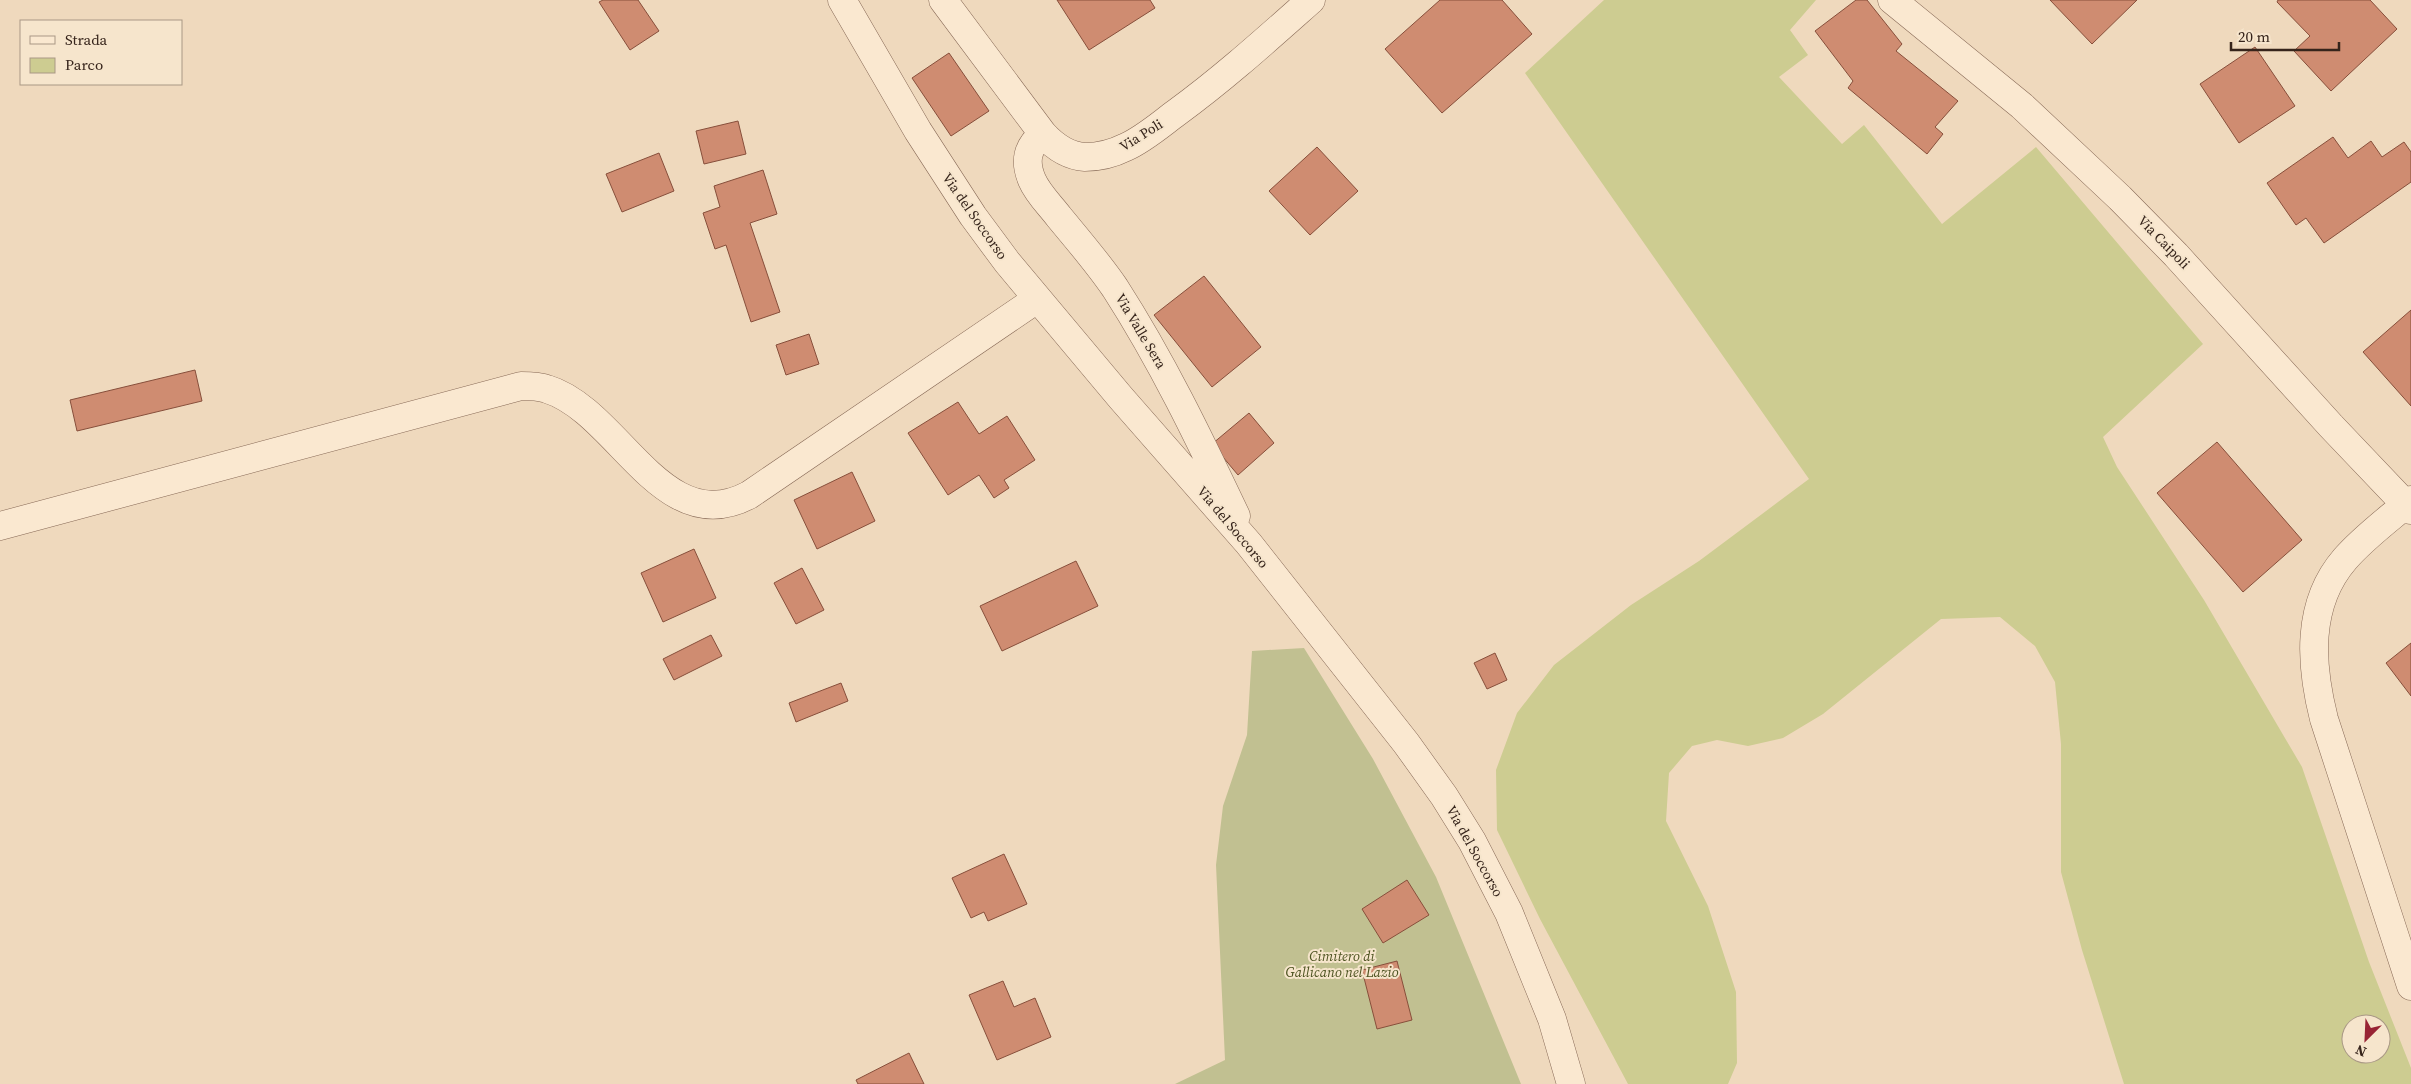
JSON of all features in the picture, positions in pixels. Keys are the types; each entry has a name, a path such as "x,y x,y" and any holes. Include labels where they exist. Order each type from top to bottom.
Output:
{"street":[{"name":"Via del Soccorso","path":"842,0 913,123 973,216 1038,299 1249,544 1406,744 1458,817 1505,905 1529,959 1561,1044 1571,1084"},
{"name":"Via Poli","path":"944,0 1043,134 1056,147 1068,153 1085,157 1107,154 1128,146 1201,94 1311,0"},
{"name":"Via Caipoli","path":"1892,0 2022,106 2120,198 2176,255 2331,426 2409,505"},
{"name":"Via Valle Sera","path":"1043,134 1033,142 1027,153 1032,181 1040,195 1090,254 1140,328 1194,427 1249,544"},
{"path":"0,526 521,386 547,388 574,403 670,490 703,505 727,505 749,495 1038,299"},
{"path":"2409,505 2355,548 2330,580 2320,602 2313,651 2317,686 2324,719 2411,986"}],"green space":[{"path":"1604,0 1816,0 1790,30 1808,55 1779,77 1842,144 1864,125 1942,224 2036,147 2203,344 2103,437 2117,467 2204,600 2302,767 2369,962 2390,1014 2341,1014 2341,1064 2391,1064 2391,1018 2411,1068 2411,1084 2124,1084 2082,950 2061,872 2061,744 2055,682 2035,646 2000,617 1941,619 1823,714 1783,738 1748,746 1717,740 1692,746 1669,773 1666,821 1708,906 1736,992 1737,1063 1728,1084 1628,1084 1540,919 1497,830 1496,770 1517,713 1554,665 1631,605 1699,561 1809,479 1525,73"},
{"name":"Cimitero di Gallicano nel Lazio","path":"1304,648 1373,759 1436,877 1521,1084 1175,1084 1225,1060 1216,865 1223,806 1247,735 1252,651"}],"building":[{"path":"603,0 638,0 659,31 630,50 599,2"},
{"path":"1057,0 1150,0 1155,8 1089,50"},
{"path":"1440,0 1502,0 1532,34 1442,113 1385,49"},
{"path":"1856,0 1867,0 1902,44 1896,51 1958,101 1935,127 1943,134 1927,154 1848,88 1853,81 1815,31"},
{"path":"2050,0 2137,0 2092,44"},
{"path":"2278,0 2370,0 2397,29 2331,91 2294,51 2310,36 2277,2"},
{"path":"2255,47 2295,106 2239,143 2200,84"},
{"path":"949,53 989,111 951,136 912,78"},
{"path":"738,121 746,154 704,164 696,131"},
{"path":"2333,137 2348,158 2371,141 2382,157 2404,142 2411,152 2411,182 2324,243 2306,218 2296,225 2267,183"},
{"path":"1317,147 1358,191 1310,235 1269,191"},
{"path":"659,153 674,191 622,212 606,174"},
{"path":"763,170 777,214 750,223 780,312 751,322 726,245 715,249 703,213 720,207 714,186"},
{"path":"1204,276 1261,347 1212,387 1154,315"},
{"path":"2411,310 2411,406 2363,352"},
{"path":"809,334 819,364 786,375 776,345"},
{"path":"195,370 202,401 77,431 70,400"},
{"path":"958,402 979,434 1007,416 1035,460 1004,480 1009,488 994,498 979,475 948,495 908,433"},
{"path":"1249,413 1274,443 1238,475 1212,444"},
{"path":"2217,442 2302,540 2243,592 2157,493"},
{"path":"852,472 875,521 817,549 794,500"},
{"path":"694,549 716,598 663,622 641,573"},
{"path":"1076,561 1098,606 1002,651 980,606"},
{"path":"802,568 824,610 796,624 774,583"},
{"path":"711,635 722,656 674,680 663,659"},
{"path":"2411,643 2411,696 2386,663"},
{"path":"1495,653 1507,680 1487,689 1474,663"},
{"path":"841,683 848,701 796,722 789,703"},
{"path":"1004,854 1027,904 988,921 984,912 971,918 952,878"},
{"path":"1407,880 1429,915 1383,943 1362,909"},
{"path":"1397,961 1412,1020 1377,1029 1362,970"},
{"path":"1003,981 1014,1007 1035,998 1051,1037 997,1060 969,995"},
{"path":"909,1053 924,1084 858,1084 856,1080"}]}
